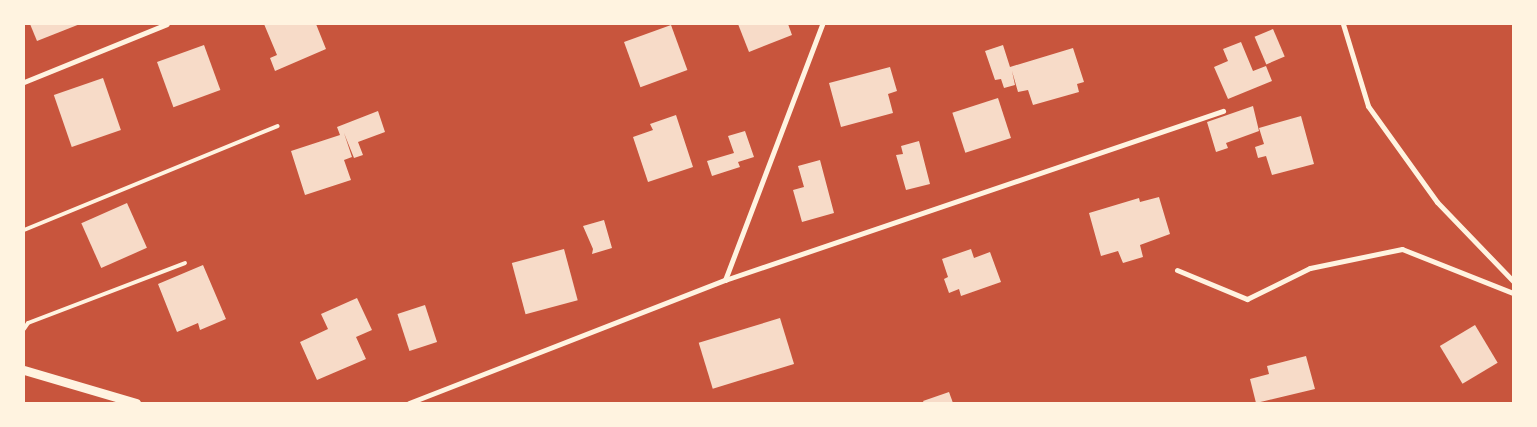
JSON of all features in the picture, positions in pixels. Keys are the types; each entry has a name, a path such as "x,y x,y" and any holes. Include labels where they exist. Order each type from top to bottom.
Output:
{"street":[{"path":"24,82 166,24"},
{"path":"725,280 822,24"},
{"path":"1343,24 1368,106 1437,202 1513,281"},
{"path":"409,403 725,280 1223,111"},
{"path":"1177,270 1247,299 1310,268 1402,249 1513,293"},
{"path":"24,370 136,403"}],"lane":[{"path":"24,230 278,126"},
{"path":"24,329 28,324 185,263"}],"building":[{"path":"30,24 80,24 37,41"},
{"path":"264,24 316,24 326,49 275,71 270,58 277,55"},
{"path":"738,24 788,24 792,35 749,52"},
{"path":"671,25 687,70 640,87 624,42"},
{"path":"1273,29 1285,57 1266,64 1255,37"},
{"path":"1241,42 1253,71 1266,66 1272,81 1228,99 1214,67 1228,61 1223,49"},
{"path":"204,45 220,90 173,107 157,62"},
{"path":"1003,45 1010,67 1073,48 1084,82 1077,84 1079,92 1033,105 1028,90 1018,92 1012,71 1015,85 1004,88 1001,79 995,80 985,51"},
{"path":"890,67 897,91 888,94 893,113 841,127 829,83"},
{"path":"103,78 121,130 72,147 54,95"},
{"path":"998,98 1011,138 965,153 952,113"},
{"path":"1253,106 1259,131 1226,143 1228,148 1216,152 1207,122"},
{"path":"378,111 385,132 358,142 363,155 354,158 344,133 352,157 344,160 351,180 305,195 291,151 340,135 337,127"},
{"path":"676,115 693,167 648,182 633,137 653,130 650,124"},
{"path":"1301,116 1314,164 1272,175 1266,156 1258,158 1255,147 1264,144 1259,128"},
{"path":"745,131 754,157 738,162 740,167 712,176 707,161 734,153 728,136"},
{"path":"919,141 930,184 906,190 896,155 903,154 901,146"},
{"path":"820,160 834,213 802,222 793,190 804,187 798,166"},
{"path":"1159,197 1170,234 1140,245 1143,257 1123,263 1118,251 1101,256 1089,213 1139,198 1140,202"},
{"path":"127,203 147,248 101,268 81,223"},
{"path":"604,220 612,248 592,254 593,249 583,226"},
{"path":"564,249 578,300 526,314 512,263"},
{"path":"971,249 974,258 990,252 1001,282 961,296 959,289 949,293 944,279 948,277 942,259"},
{"path":"203,265 226,319 200,330 198,323 177,332 158,284"},
{"path":"357,298 372,330 356,337 366,359 317,380 300,342 328,329 321,314"},
{"path":"425,305 437,342 409,351 397,314"},
{"path":"780,318 794,364 713,389 699,343"},
{"path":"1475,325 1498,363 1463,384 1440,346"},
{"path":"1306,356 1315,389 1256,403 1250,379 1269,374 1267,366"},
{"path":"949,392 953,403 924,403 923,401"}]}
